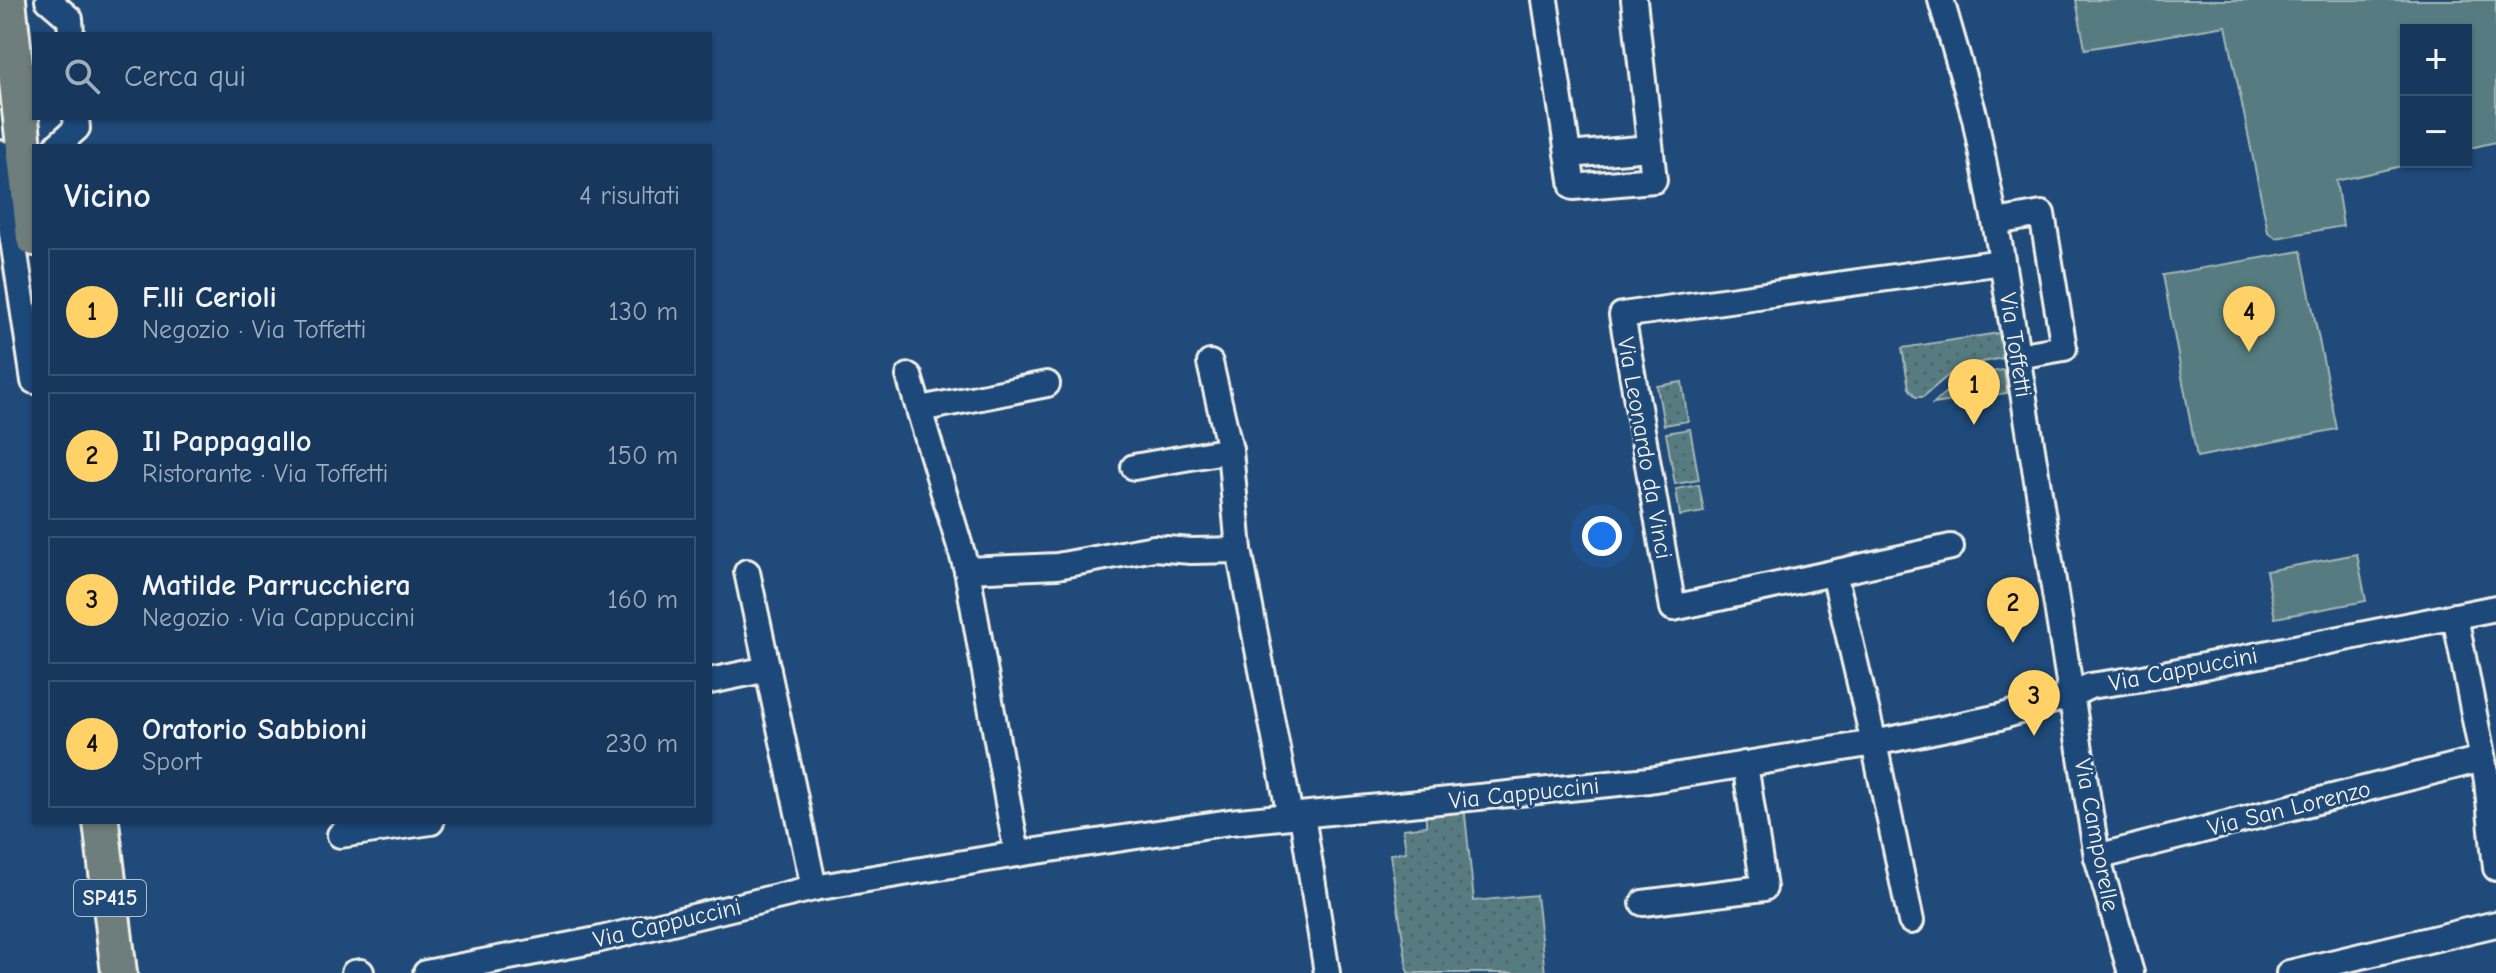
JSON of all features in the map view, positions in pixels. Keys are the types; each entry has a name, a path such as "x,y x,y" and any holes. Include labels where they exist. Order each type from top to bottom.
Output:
{"highway":[{"path":"8,0 32,220"},
{"name":"SP415","path":"101,824 119,973"}],"street":[{"path":"48,0 70,19 71,32"},
{"path":"1545,0 1573,187 1654,180 1634,0"},
{"name":"Via Toffetti","path":"1941,0 1975,118 1996,222 2071,695"},
{"path":"59,144 77,128 76,120"},
{"path":"0,153 32,368"},
{"path":"1996,222 2042,214 2064,348 2017,356"},
{"name":"Via Leonardo da Vinci","path":"1951,547 1673,608 1622,315 2002,262"},
{"path":"1210,363 1230,450 1239,550 1327,973"},
{"path":"909,376 967,570 1017,854"},
{"path":"920,409 1047,384"},
{"path":"1134,467 1230,450"},
{"path":"967,570 1057,566 1154,548 1239,550"},
{"path":"747,572 814,888"},
{"path":"1834,573 1911,921"},
{"name":"Via Cappuccini","path":"426,973 519,964 597,940 814,888 1017,854 1159,832 1649,780 1874,743 2000,717 2090,686 2496,608"},
{"path":"2455,616 2488,773 2496,868"},
{"path":"712,681 768,669"},
{"name":"Via Camporelle","path":"2071,695 2097,857 2131,973"},
{"path":"1643,903 1764,888 1745,764"},
{"name":"Via San Lorenzo","path":"2097,857 2488,773"},
{"path":"340,835 417,824"},
{"path":"2289,973 2496,924"}],"green space":[{"path":"2076,0 2496,0 2496,142 2472,148 2472,24 2400,24 2400,166 2336,181 2343,226 2276,238 2268,232 2226,26 2085,49"},
{"path":"2301,251 2337,429 2197,457 2163,275"},
{"path":"1999,333 2003,358 1958,367 1923,397 1916,397 1909,388 1902,348"},
{"path":"2004,370 2007,393 1933,404 1965,379"},
{"path":"1682,382 1688,421 1664,425 1657,386"},
{"path":"1690,429 1699,480 1675,484 1666,433"},
{"path":"1699,485 1704,512 1680,516 1676,489"},
{"path":"2357,554 2366,601 2275,618 2266,571"},
{"path":"1464,805 1474,901 1536,895 1545,973 1408,973 1390,854 1406,852 1403,829 1426,826 1426,810"}],"place":[{"name":"Oratorio Sabbioni","path":"2249,352"},
{"name":"F.lli Cerioli","path":"1974,425"},
{"name":"Il Pappagallo","path":"2013,643"},
{"name":"Matilde Parrucchiera","path":"2034,736"}]}
